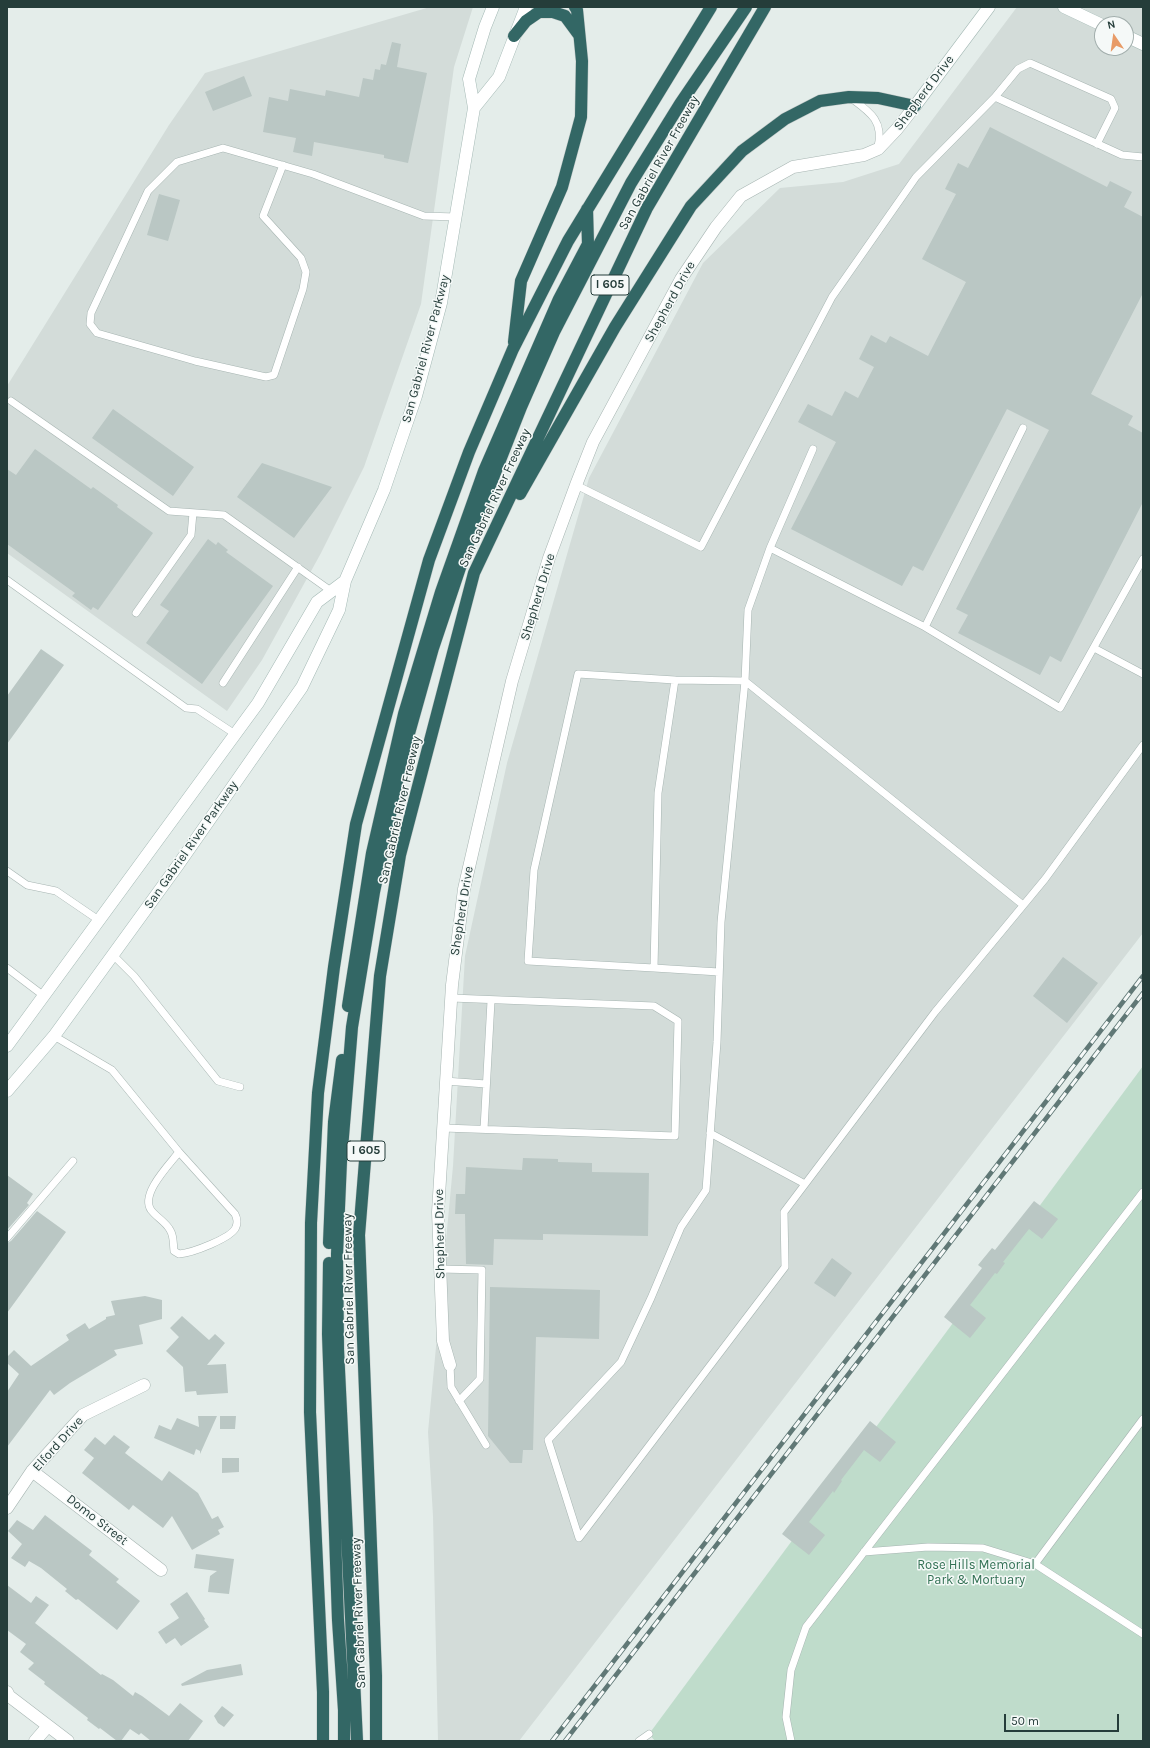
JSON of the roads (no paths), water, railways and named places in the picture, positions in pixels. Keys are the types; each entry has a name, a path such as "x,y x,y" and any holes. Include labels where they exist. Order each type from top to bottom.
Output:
{"highway":[{"path":"513,349 521,281 562,187 581,118 582,62 580,36 575,7"},
{"path":"323,1741 323,1692 310,1412 311,1223 318,1092 334,967 356,824 426,567 469,452 513,349 568,241 587,208 711,7"},
{"path":"357,1741 339,1364 336,1254 341,1161 352,1027 374,892 401,762 433,648 467,547 521,407 554,332 631,183 680,104 746,7"},
{"name":"San Gabriel River Freeway","path":"376,1741 376,1676 360,1235 380,976 400,855 474,573 647,208 765,7"},
{"path":"514,36 526,21 539,12 553,12 565,16 580,36"},
{"path":"474,573 615,327 691,206 742,151 785,120 820,101 849,97 878,98 915,106"},
{"path":"344,1741 344,1710 338,1620 328,1334 334,1122 351,979 374,845 404,714 441,592 484,471 559,299 588,244 587,208"}],"main road":[{"name":"San Gabriel River Parkway","path":"7,1092 54,1036 113,955 178,865 302,687 339,610 345,581 384,490 416,396 441,302 474,108 469,80 485,27 493,7"},
{"name":"San Gabriel River Parkway","path":"474,108 499,77 526,7"},
{"name":"Shepherd Drive","path":"450,1365 443,1341 438,1212 451,998 464,889 512,681 549,558 593,442 681,279 716,227 741,196 793,166 864,155 878,149 897,129 990,7"},
{"path":"1064,7 1094,21"},
{"path":"7,1046 100,921 258,703 317,602 345,581"},
{"name":"Elford Drive","path":"7,1508 32,1471 83,1415 144,1385"},
{"name":"Domo Street","path":"32,1471 161,1570"},
{"path":"7,1692 9,1696 68,1741"},
{"path":"35,1741 48,1726"}],"lane":[{"path":"576,485 701,547 832,297 916,177 995,97 1018,69 1030,63 1110,99 1115,108 1097,144"},
{"path":"849,97 872,114 877,124 880,139 878,149"},
{"path":"995,97 1122,155 1143,157"},
{"path":"283,165 263,216 301,258 306,272 303,289 274,375 266,377 195,361 97,332 90,324 91,313 148,191 177,162 223,148 283,165 313,174 424,216 456,217"},
{"path":"11,401 169,511 224,515 331,591"},
{"path":"925,627 1023,428"},
{"path":"813,449 770,548 748,610 745,681 721,922 717,1042 706,1190 681,1227 651,1298 621,1362 548,1440 579,1538 786,1267 784,1212 935,1012 1044,879 1143,745"},
{"path":"136,613 191,535 193,513"},
{"path":"770,548 925,627 1060,708 1143,559"},
{"path":"223,683 298,567"},
{"path":"7,580 186,708 197,709 235,734"},
{"path":"1094,648 1143,674"},
{"path":"720,972 528,961 534,870 578,674 675,680 745,681 1023,906"},
{"path":"654,968 658,793 675,680"},
{"path":"7,871 27,885 56,891 100,921"},
{"path":"113,955 134,976 218,1081 240,1087"},
{"path":"7,968 44,996"},
{"path":"443,1128 675,1136 678,1021 654,1006 491,1001 451,998"},
{"path":"484,1129 491,1001"},
{"path":"54,1036 112,1070 179,1152 235,1214 238,1221 236,1228 227,1236 188,1253 179,1254 174,1250 173,1236 170,1228 152,1212 148,1206 148,1198 151,1189 179,1152"},
{"path":"445,1081 486,1084"},
{"path":"710,1133 805,1184"},
{"path":"7,1238 73,1161"},
{"path":"791,1741 786,1717 791,1670 806,1627 1143,1192"},
{"path":"440,1269 482,1270 480,1379 459,1401"},
{"path":"450,1365 450,1387 486,1445"},
{"path":"1035,1564 1143,1419"},
{"path":"864,1552 928,1547 983,1548 1035,1564 1143,1634"},
{"path":"639,1741 649,1734"}],"railway":[{"path":"552,1741 1143,976"},
{"path":"565,1741 1143,993"}],"park label":[{"name":"Rose Hills Memorial Park & Mortuary","path":"976,1572"}]}
